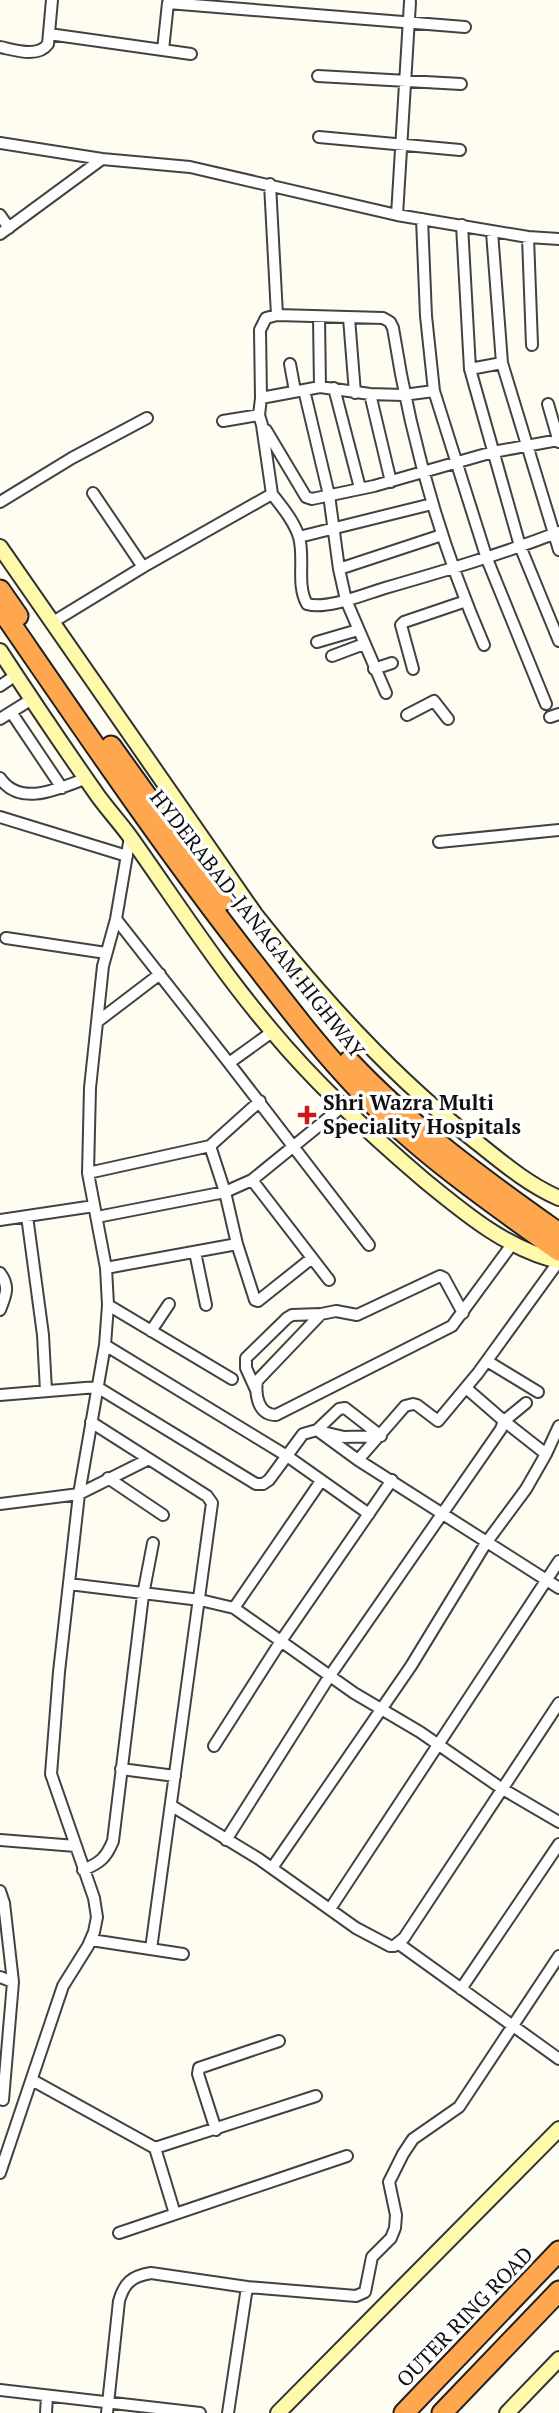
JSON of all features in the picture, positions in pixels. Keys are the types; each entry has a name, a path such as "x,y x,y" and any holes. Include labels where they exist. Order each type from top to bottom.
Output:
{"highway":[{"name":"HYDERABAD-JANAGAM HIGHWAY","path":"0,590 227,908 308,1013 350,1062 397,1109 440,1146 559,1233"},
{"name":"HYDERABAD-JANAGAM HIGHWAY","path":"0,608 177,862 331,1059 413,1143 559,1251"},
{"name":"OUTER RING ROAD","path":"410,2407 559,2251"},
{"path":"449,2407 559,2291"}],"street":[{"path":"0,47 38,52 48,44 52,0"},
{"path":"235,9 244,0"},
{"path":"259,0 270,12"},
{"path":"397,215 410,2"},
{"path":"163,50 168,3 465,27"},
{"path":"50,34 191,54"},
{"path":"318,76 461,84"},
{"path":"319,137 460,150"},
{"path":"0,143 102,159 190,167 397,215 492,232 559,239"},
{"path":"0,215 5,231 102,159"},
{"path":"270,184 277,315"},
{"path":"422,219 426,316 434,391 487,559 546,704"},
{"path":"462,225 470,369 520,546 559,641"},
{"path":"492,232 502,363 559,550"},
{"path":"528,237 532,345"},
{"path":"484,645 453,569 432,504 403,395 390,322 383,318 277,315 266,318 260,330 260,420 272,494 299,537 302,591 307,604 314,606 346,600 453,569 487,559 556,533"},
{"path":"320,318 320,387"},
{"path":"349,318 355,393"},
{"path":"470,369 502,363"},
{"path":"290,364 329,495 346,600 386,693"},
{"path":"261,398 320,387 370,394 403,395 434,391"},
{"path":"334,388 360,488"},
{"path":"370,394 391,482"},
{"path":"260,420 306,497 312,499 391,482 493,452 559,441 548,404"},
{"path":"0,502 72,458 147,418"},
{"path":"223,421 260,420"},
{"path":"93,493 143,566"},
{"path":"53,622 143,566 272,494"},
{"path":"299,537 432,504"},
{"path":"339,569 442,535"},
{"path":"0,547 254,914 298,968 361,1039 439,1113 514,1172 559,1198"},
{"path":"413,670 401,625 466,601"},
{"path":"317,642 358,630"},
{"path":"332,656 364,644"},
{"path":"0,651 199,937 272,1032 386,1148 438,1192 513,1243 535,1255 559,1261 487,1362 438,1421 417,1405 409,1405 358,1460"},
{"path":"374,669 392,663"},
{"path":"0,686 16,675"},
{"path":"0,719 32,699"},
{"path":"407,715 434,701 448,719"},
{"path":"11,712 62,788"},
{"path":"0,778 5,786 17,794 42,793 87,778"},
{"path":"0,817 127,856"},
{"path":"439,842 559,830"},
{"path":"0,2173 63,1986 91,1940 97,1917 94,1898 51,1774 79,1494 105,1345 108,1305 106,1268 88,1173 90,1088 103,966 116,919 130,837"},
{"path":"116,919 260,1101 369,1245"},
{"path":"6,938 106,953"},
{"path":"97,1022 160,974"},
{"path":"229,1063 272,1032"},
{"path":"88,1173 210,1146 260,1101"},
{"path":"0,1220 96,1211 225,1192 253,1180 343,1106"},
{"path":"210,1146 255,1300 258,1301 312,1258"},
{"path":"253,1180 329,1280"},
{"path":"27,1216 43,1335 46,1391"},
{"path":"463,1313 444,1278 440,1276 357,1315 336,1311 292,1315 246,1358 246,1368 263,1411 276,1415 452,1326 463,1313 513,1243"},
{"path":"106,1268 237,1244"},
{"path":"195,1252 206,1305"},
{"path":"0,1273 7,1288 0,1310"},
{"path":"151,1331 169,1304"},
{"path":"108,1305 232,1379"},
{"path":"256,1390 257,1381 321,1314"},
{"path":"105,1345 287,1456 369,1514"},
{"path":"487,1362 538,1392"},
{"path":"0,1395 97,1387 256,1484 267,1483 303,1434 317,1430 339,1409 345,1408 381,1436"},
{"path":"466,1388 546,1454"},
{"path":"226,1840 329,1677 501,1429 504,1420 526,1403"},
{"path":"91,1422 207,1496 212,1503 151,1949"},
{"path":"272,1868 411,1666 486,1543 526,1489 559,1426"},
{"path":"317,1430 344,1437 381,1436"},
{"path":"317,1430 358,1460 559,1588"},
{"path":"0,1504 79,1494 149,1459"},
{"path":"108,1478 163,1515"},
{"path":"214,1746 281,1641 392,1480"},
{"path":"234,1608 321,1481"},
{"path":"83,1870 100,1863 106,1857 113,1841 143,1595 153,1543"},
{"path":"330,1909 559,1561"},
{"path":"69,1584 200,1600 234,1608 329,1677 381,1708 501,1788 559,1822"},
{"path":"172,1806 272,1868 356,1928 390,1946 399,1944 559,1703"},
{"path":"121,1769 175,1776"},
{"path":"0,1839 76,1846"},
{"path":"461,1989 559,1843"},
{"path":"0,1891 4,1903 12,1982 4,2038 1,2100 24,2104"},
{"path":"91,1940 183,1954"},
{"path":"399,1944 559,2059"},
{"path":"107,2408 119,2301 128,2281 137,2275 150,2273 247,2287 356,2296 365,2292 372,2257 391,2238 395,2228 396,2216 389,2182 403,2154 413,2139 459,2107 559,1956"},
{"path":"0,1977 12,1982"},
{"path":"216,2130 198,2074 199,2068 279,2041"},
{"path":"32,2080 155,2148 175,2214"},
{"path":"155,2148 316,2096"},
{"path":"278,2413 559,2129"},
{"path":"119,2233 347,2156"},
{"path":"228,2413 247,2287"},
{"path":"507,2413 559,2359"},
{"path":"0,2390 107,2408 200,2413"},
{"path":"46,2413 47,2396"}],"place":[{"name":"Shri Wazra Multi Speciality Hospitals","path":"307,1115"}]}
